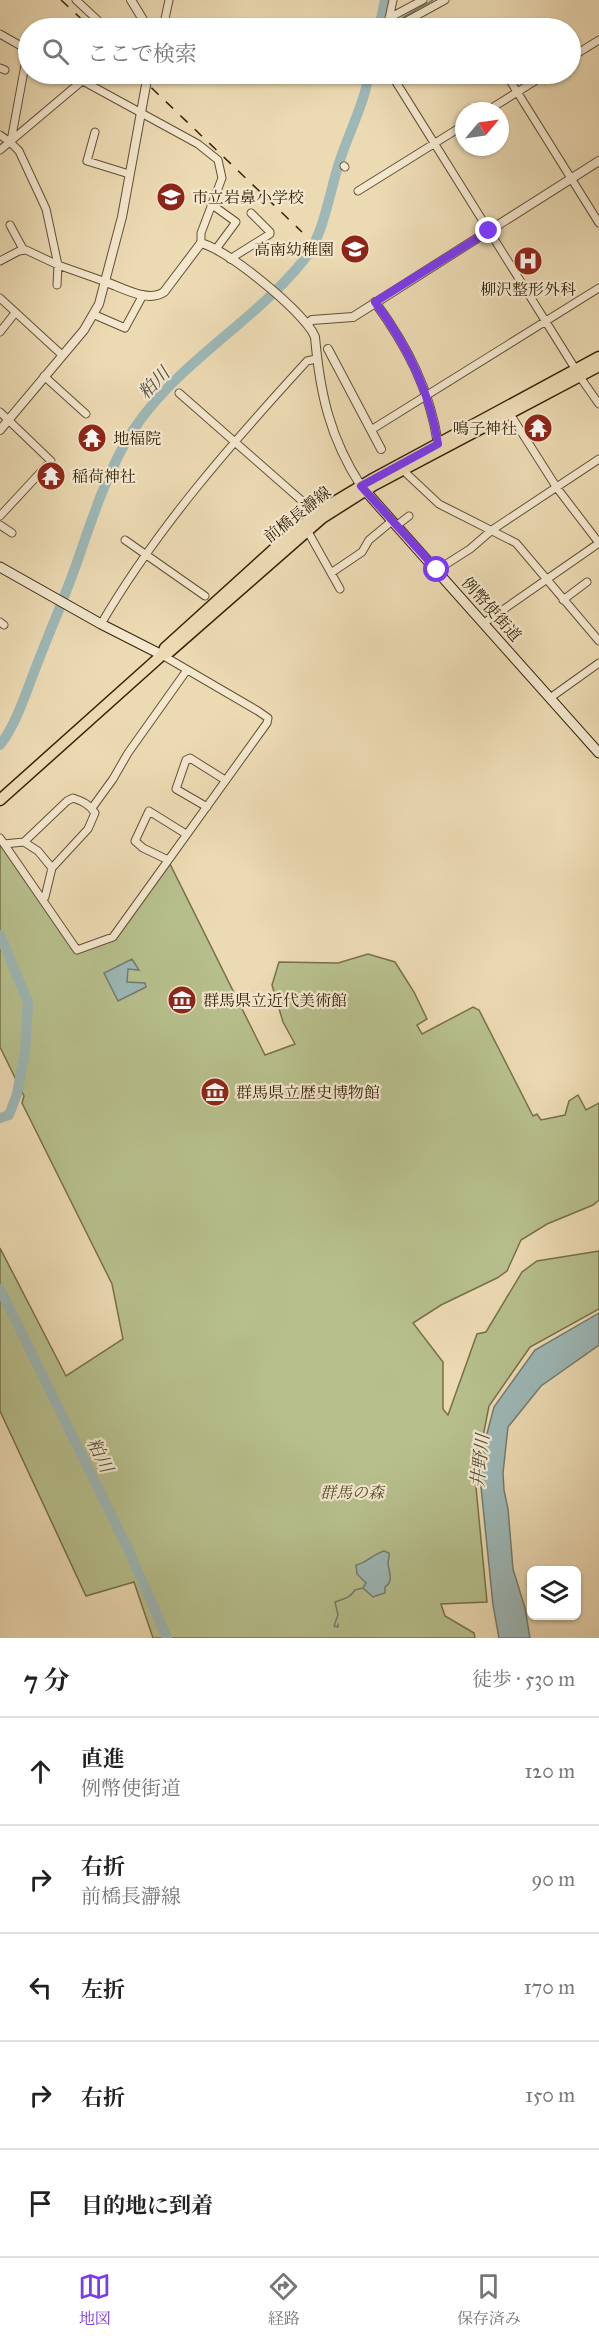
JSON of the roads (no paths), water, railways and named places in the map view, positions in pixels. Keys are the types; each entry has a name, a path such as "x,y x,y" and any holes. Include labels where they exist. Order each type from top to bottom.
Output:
{"main road":[{"name":"前橋長瀞線","path":"0,800 162,655 169,652 322,518 363,488 405,469 510,414 578,374 599,357"},
{"name":"前橋長瀞線","path":"162,655 165,648 189,626 317,513 438,444 578,374 599,366"},
{"name":"例幣使街道","path":"363,488 599,753"},
{"path":"0,567 101,624 162,655"}],"street":[{"path":"76,0 95,18"},
{"path":"131,0 142,18"},
{"path":"165,18 169,0"},
{"path":"390,18 393,0"},
{"path":"399,18 423,0"},
{"path":"406,18 445,0"},
{"path":"0,34 18,44"},
{"path":"581,51 599,40"},
{"path":"10,142 21,84"},
{"path":"0,150 78,84"},
{"path":"10,225 23,249 58,265 144,295 159,296 164,292 201,243 201,233 222,178 218,160 198,144 88,84"},
{"path":"0,430 95,315 106,282 122,217 146,84"},
{"path":"397,84 599,404"},
{"path":"513,84 599,223"},
{"path":"502,102 530,84"},
{"path":"358,191 455,131"},
{"path":"95,132 87,161 129,174"},
{"path":"0,135 19,151 46,209 58,265 57,285"},
{"path":"307,324 312,320 353,317 599,162"},
{"path":"211,204 236,222 216,249"},
{"path":"230,259 270,234 270,231 251,213"},
{"path":"201,243 216,249 269,287 307,324 315,338 323,404 332,431 363,488"},
{"path":"0,261 23,249"},
{"path":"371,430 599,288"},
{"path":"95,315 125,328 144,295"},
{"path":"0,298 62,355"},
{"path":"375,302 406,348 426,395 438,444"},
{"path":"0,332 15,313"},
{"path":"328,349 381,449"},
{"path":"101,624 173,518 234,441 307,361 316,359"},
{"path":"44,376 86,414"},
{"path":"179,393 317,513"},
{"path":"0,412 51,461 0,516"},
{"path":"484,623 599,543 557,488 510,414"},
{"path":"437,570 470,549 492,530 599,459"},
{"path":"405,469 407,474 440,504 516,543 599,641"},
{"path":"331,573 362,552 369,540 409,516"},
{"path":"0,525 12,533"},
{"path":"307,530 340,589"},
{"path":"125,540 205,596"},
{"path":"563,600 587,582"},
{"path":"2,841 77,950 113,937 267,723 268,718 162,655"},
{"path":"550,698 599,663"},
{"path":"92,808 187,670"},
{"path":"207,807 176,789 186,760 190,758 225,780"},
{"path":"24,842 73,798 84,802 95,813 88,829 52,868 43,899"},
{"path":"168,860 143,848 135,841 149,811 186,834"},
{"path":"2,841 24,842 38,851 52,868"}],"water":[{"path":"132,959 139,970 128,969 127,982 145,983 146,987 118,1001 104,973"},
{"name":"井野川","path":"599,1313 599,1345 541,1386 508,1427 503,1473 504,1490 508,1509 513,1569 525,1608 530,1638 499,1638 493,1605 480,1477 485,1441 494,1407 535,1350"},
{"path":"384,1551 389,1553 390,1579 385,1587 385,1593 373,1597 363,1588 366,1583 357,1574 356,1565"}],"waterway":[{"name":"粕川","path":"381,18 385,0"},
{"path":"402,18 433,0"},
{"name":"粕川","path":"0,745 21,707 103,490 123,447 161,394 258,307 303,261 317,238 340,160 367,84"},
{"name":"粕川","path":"0,935 28,1002 25,1051 17,1094 9,1115 0,1118"},
{"name":"粕川","path":"0,1289 130,1553 167,1638"},
{"path":"338,1624 338,1627 334,1626 338,1615 335,1602 363,1588"}],"railway":[{"path":"61,0 80,18"},
{"path":"147,84 302,232"}],"place":[{"name":"市立岩鼻小学校","path":"171,197"},
{"name":"高南幼稚園","path":"355,249"},
{"name":"柳沢整形外科","path":"528,261"},
{"name":"鳴子神社","path":"538,428"},
{"name":"地福院","path":"92,438"},
{"name":"稲荷神社","path":"51,476"},
{"name":"群馬県立近代美術館","path":"182,1000"},
{"name":"群馬県立歴史博物館","path":"215,1092"}],"park label":[{"name":"群馬の森","path":"352,1492"}]}
